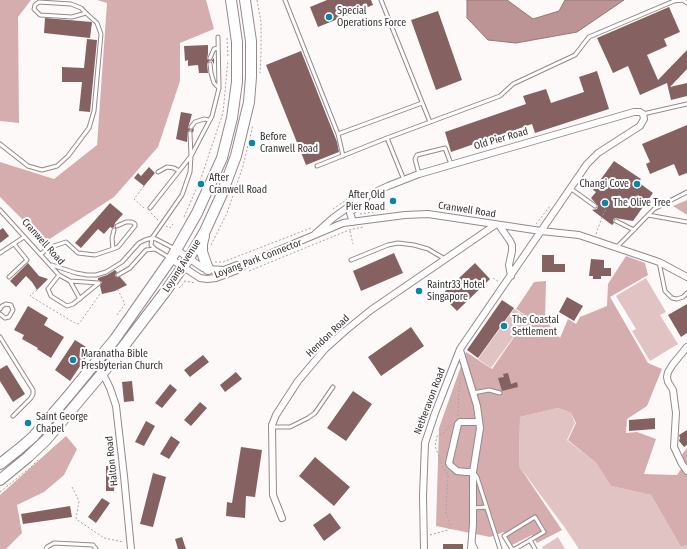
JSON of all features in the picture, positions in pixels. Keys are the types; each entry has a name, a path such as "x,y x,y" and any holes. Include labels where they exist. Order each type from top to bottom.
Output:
{"main road":[{"name":"Loyang Avenue","path":"0,464 20,449 33,436 69,396 123,328 174,255 197,214 222,158 232,118 237,82 237,42 231,0"},
{"name":"Loyang Avenue","path":"0,480 28,458 46,440 103,374 180,271 205,231 222,196 236,156 248,108 252,60 245,0"},
{"path":"205,231 202,252 211,265"}],"street":[{"name":"Old Pier Road","path":"315,234 349,205 361,198 419,174 634,112 640,112 643,114"},
{"name":"Netheravon Road","path":"424,549 423,496 425,443 460,349 587,164 598,153 640,126 644,119 643,114"},
{"name":"Old Pier Road","path":"353,222 350,213 358,204 365,201 368,196"},
{"path":"343,223 343,213 349,205"},
{"name":"Cranwell Road","path":"174,255 180,271 207,279 231,273 244,265 343,223 405,215 428,214 497,225 579,235 659,262 687,277"},
{"path":"497,225 510,241 512,246 509,265 511,276"},
{"name":"Hendon Road","path":"282,518 273,494 272,427 276,415 298,381 325,349 371,310 497,225"},
{"name":"Cranwell Road","path":"174,255 189,258 203,268 211,265 224,270 237,265 244,265"},
{"path":"687,347 668,372 667,380 673,390 676,413 674,447 687,471"},
{"path":"460,349 473,393 479,422 478,446 473,472 471,549"},
{"name":"Halton Road","path":"103,374 110,388 116,406 130,546"},
{"path":"473,472 457,470 449,463 458,424 460,422 479,422"}],"lane":[{"path":"284,0 338,134 342,156"},
{"path":"381,0 430,122"},
{"path":"317,166 500,96 513,84 575,55 589,37 674,1 683,0 687,3"},
{"path":"0,144 28,166 42,170 57,166 68,156 89,128 94,111 101,34 96,24 86,12 71,4 39,2 34,9 40,15 72,17 86,12"},
{"path":"150,208 191,156 212,116 219,88 218,37"},
{"path":"210,58 214,49 218,48"},
{"path":"210,64 214,83 219,88"},
{"path":"338,134 422,103"},
{"path":"643,114 687,104"},
{"path":"191,127 195,122 209,120"},
{"path":"155,249 151,245 152,238 182,195 190,172 190,133"},
{"path":"387,138 404,180"},
{"path":"419,174 415,159 417,155 445,148 451,164"},
{"path":"158,172 167,167 174,168 179,171"},
{"path":"570,188 596,206"},
{"path":"617,247 654,209 687,192"},
{"name":"Cranwell Road","path":"0,210 52,265 59,275 70,281 99,283 80,299"},
{"path":"648,215 687,222"},
{"path":"616,221 634,230"},
{"path":"41,254 48,248 66,242 78,253 83,254 95,255 113,249 118,247 135,224 132,222 126,222 117,226"},
{"path":"113,249 112,238 114,230"},
{"path":"0,253 24,237"},
{"name":"Cranwell Road","path":"152,238 161,241 174,255"},
{"path":"52,265 76,273 96,275 106,272 122,262 139,243 152,238"},
{"path":"351,260 388,244 398,243 428,249 445,260"},
{"path":"9,277 27,260 14,244"},
{"name":"Cranwell Road","path":"155,249 174,255"},
{"path":"118,275 130,268 146,250 155,249"},
{"path":"659,262 665,291 672,298 677,299 684,297 687,293"},
{"path":"59,275 49,287 49,292 51,296 67,306 71,306 80,299 70,281"},
{"path":"0,309 6,304 11,305 13,310 9,317 5,318 0,314"},
{"path":"0,337 33,390 31,398 13,416"},
{"path":"272,427 290,427 308,418 315,413 333,387"},
{"path":"473,393 489,390 500,393"},
{"path":"473,472 477,477 500,549"},
{"path":"473,508 486,507"},
{"path":"512,549 504,536 535,517 544,532 515,549"},
{"path":"530,540 535,549"},
{"path":"472,542 476,549"},
{"path":"46,549 54,543 93,545 96,549"}],"path":[{"path":"183,221 201,178 224,113 228,59 227,37"},
{"path":"596,234 604,212 607,209"},
{"path":"211,265 223,262 328,222"},
{"name":"Loyang Park Connector","path":"244,272 349,230 364,227"},
{"path":"350,233 353,244"},
{"path":"180,271 185,282 199,284"},
{"path":"493,278 498,281"},
{"path":"117,315 125,304 118,290"},
{"path":"72,487 79,501 76,519 104,538 130,546"}],"shaded area":[{"path":"0,0 31,0 18,17 19,123 0,121"},
{"path":"97,0 206,0 214,29 180,43 180,81 158,147 114,197 45,242 0,197 0,162 54,179 97,145 107,3"},
{"path":"467,0 507,0 533,19 559,11 565,0 624,0 577,32 516,43 488,40 467,18"},
{"path":"687,200 687,215 673,206"},
{"path":"626,256 645,263 648,275 610,297 648,363 662,369 647,406 627,419 626,433 637,432 656,439 644,474 677,475 685,463 681,456 687,448 687,545 681,547 651,495 611,486 596,463 568,440 576,423 571,413 558,408 520,417 519,466 562,530 537,543 532,535 512,545 504,532 490,537 436,526 439,428 466,352 492,369 528,317 516,309 534,282 546,281 545,320 560,338 568,319 576,324 580,317 607,306 608,284"},
{"path":"646,278 666,312 660,315 678,344 650,361 632,331 636,329 616,296"},
{"path":"514,309 528,317 491,368 478,359"},
{"path":"558,408 571,413 575,423 567,440 596,463 611,486 651,495 681,547 687,545 687,549 579,549 519,466 520,417"},
{"path":"66,436 77,449 64,475 44,492 17,505 22,533 6,549 0,549 0,495"},
{"path":"558,537 565,549 543,549 542,547"}],"building":[{"name":"Special Operations Force","path":"327,0 371,0 373,5 318,27 310,7"},
{"path":"669,7 680,32 664,39 667,46 647,55 658,80 687,50 687,69 670,87 687,83 687,96 671,100 667,83 640,95 628,66 613,73 597,38"},
{"path":"438,11 462,80 436,90 411,20"},
{"path":"45,18 92,22 90,38 44,33"},
{"path":"87,39 97,40 90,112 79,111 82,82 62,82 62,67 84,68"},
{"path":"208,45 207,59 211,61 207,64 208,73 199,73 198,65 188,66 188,60 185,61 184,46"},
{"path":"301,51 337,142 339,152 306,165 266,65"},
{"path":"597,71 609,109 535,133 532,124 451,152 445,132 526,104 523,96 546,89 551,103 584,92 579,77"},
{"path":"181,112 192,114 188,128 191,130 188,131 187,142 176,139"},
{"path":"687,125 687,173 679,176 674,164 650,174 646,164 650,162 642,144"},
{"path":"614,161 641,179 638,182 653,193 633,221 615,218 612,225 592,210 597,209 598,206 591,198 596,192 593,190"},
{"path":"149,167 155,173 144,186 134,178 138,173 141,176"},
{"path":"110,203 123,214 115,223 114,227 110,227 104,234 98,229 81,248 75,243"},
{"path":"3,228 9,236 0,243 0,230"},
{"path":"394,253 403,273 361,291 353,271"},
{"path":"542,255 554,255 554,264 565,264 565,272 542,272"},
{"path":"591,259 604,260 604,268 611,268 611,276 601,276 601,279 593,279 593,276 589,276"},
{"path":"28,263 39,276 48,279 37,290 26,276 16,287 10,281"},
{"path":"475,263 490,279 457,311 441,295"},
{"path":"115,270 117,272 115,275 116,277 120,277 127,285 115,291 102,294 100,286 102,282 98,280 98,278"},
{"path":"567,297 583,306 574,321 559,312"},
{"path":"502,300 514,308 478,358 467,350"},
{"path":"687,304 687,333 681,337 668,315"},
{"path":"28,306 48,318 44,325 64,337 51,358 37,349 38,348 22,339 24,335 14,330"},
{"path":"411,327 424,346 381,376 368,357"},
{"name":"Maranatha Bible Presbyterian Church","path":"75,340 91,350 70,381 55,370"},
{"path":"203,355 209,362 190,377 184,370"},
{"path":"7,365 25,394 13,402 0,381 0,369"},
{"path":"236,372 242,379 225,392 220,385"},
{"path":"508,373 511,384 517,382 518,387 502,391 498,378 504,377 503,374"},
{"path":"132,381 134,401 124,402 122,382"},
{"path":"170,384 177,390 162,408 155,403"},
{"path":"353,391 372,404 346,441 327,428"},
{"path":"200,402 207,408 191,426 184,420"},
{"path":"655,418 655,429 629,431 629,420"},
{"path":"146,421 155,426 144,446 135,442"},
{"path":"687,430 687,445 684,447 679,441 679,435"},
{"path":"171,436 180,442 169,459 160,454"},
{"path":"241,447 262,450 255,497 246,496 245,518 226,516 227,502 232,503"},
{"path":"315,457 350,487 334,506 299,476"},
{"path":"106,466 115,466 114,491 106,491"},
{"path":"153,473 166,477 153,527 140,524"},
{"path":"102,498 110,503 96,523 88,517"},
{"path":"70,506 72,517 23,524 21,514"},
{"path":"330,513 341,528 324,541 313,525"},
{"path":"182,537 186,549 178,549 175,539"},
{"path":"443,544 463,544 463,549 443,549"}],"place":[{"name":"Special Operations Force","path":"329,17"},
{"name":"Before Cranwell Road","path":"252,143"},
{"name":"After Cranwell Road","path":"201,184"},
{"name":"Changi Cove","path":"637,184"},
{"name":"After Old Pier Road","path":"393,201"},
{"name":"The Olive Tree","path":"605,203"},
{"name":"Raintr33 Hotel Singapore","path":"419,291"},
{"name":"The Coastal Settlement","path":"504,326"},
{"name":"Maranatha Bible Presbyterian Church","path":"73,360"},
{"name":"Saint George Chapel","path":"28,423"}]}
